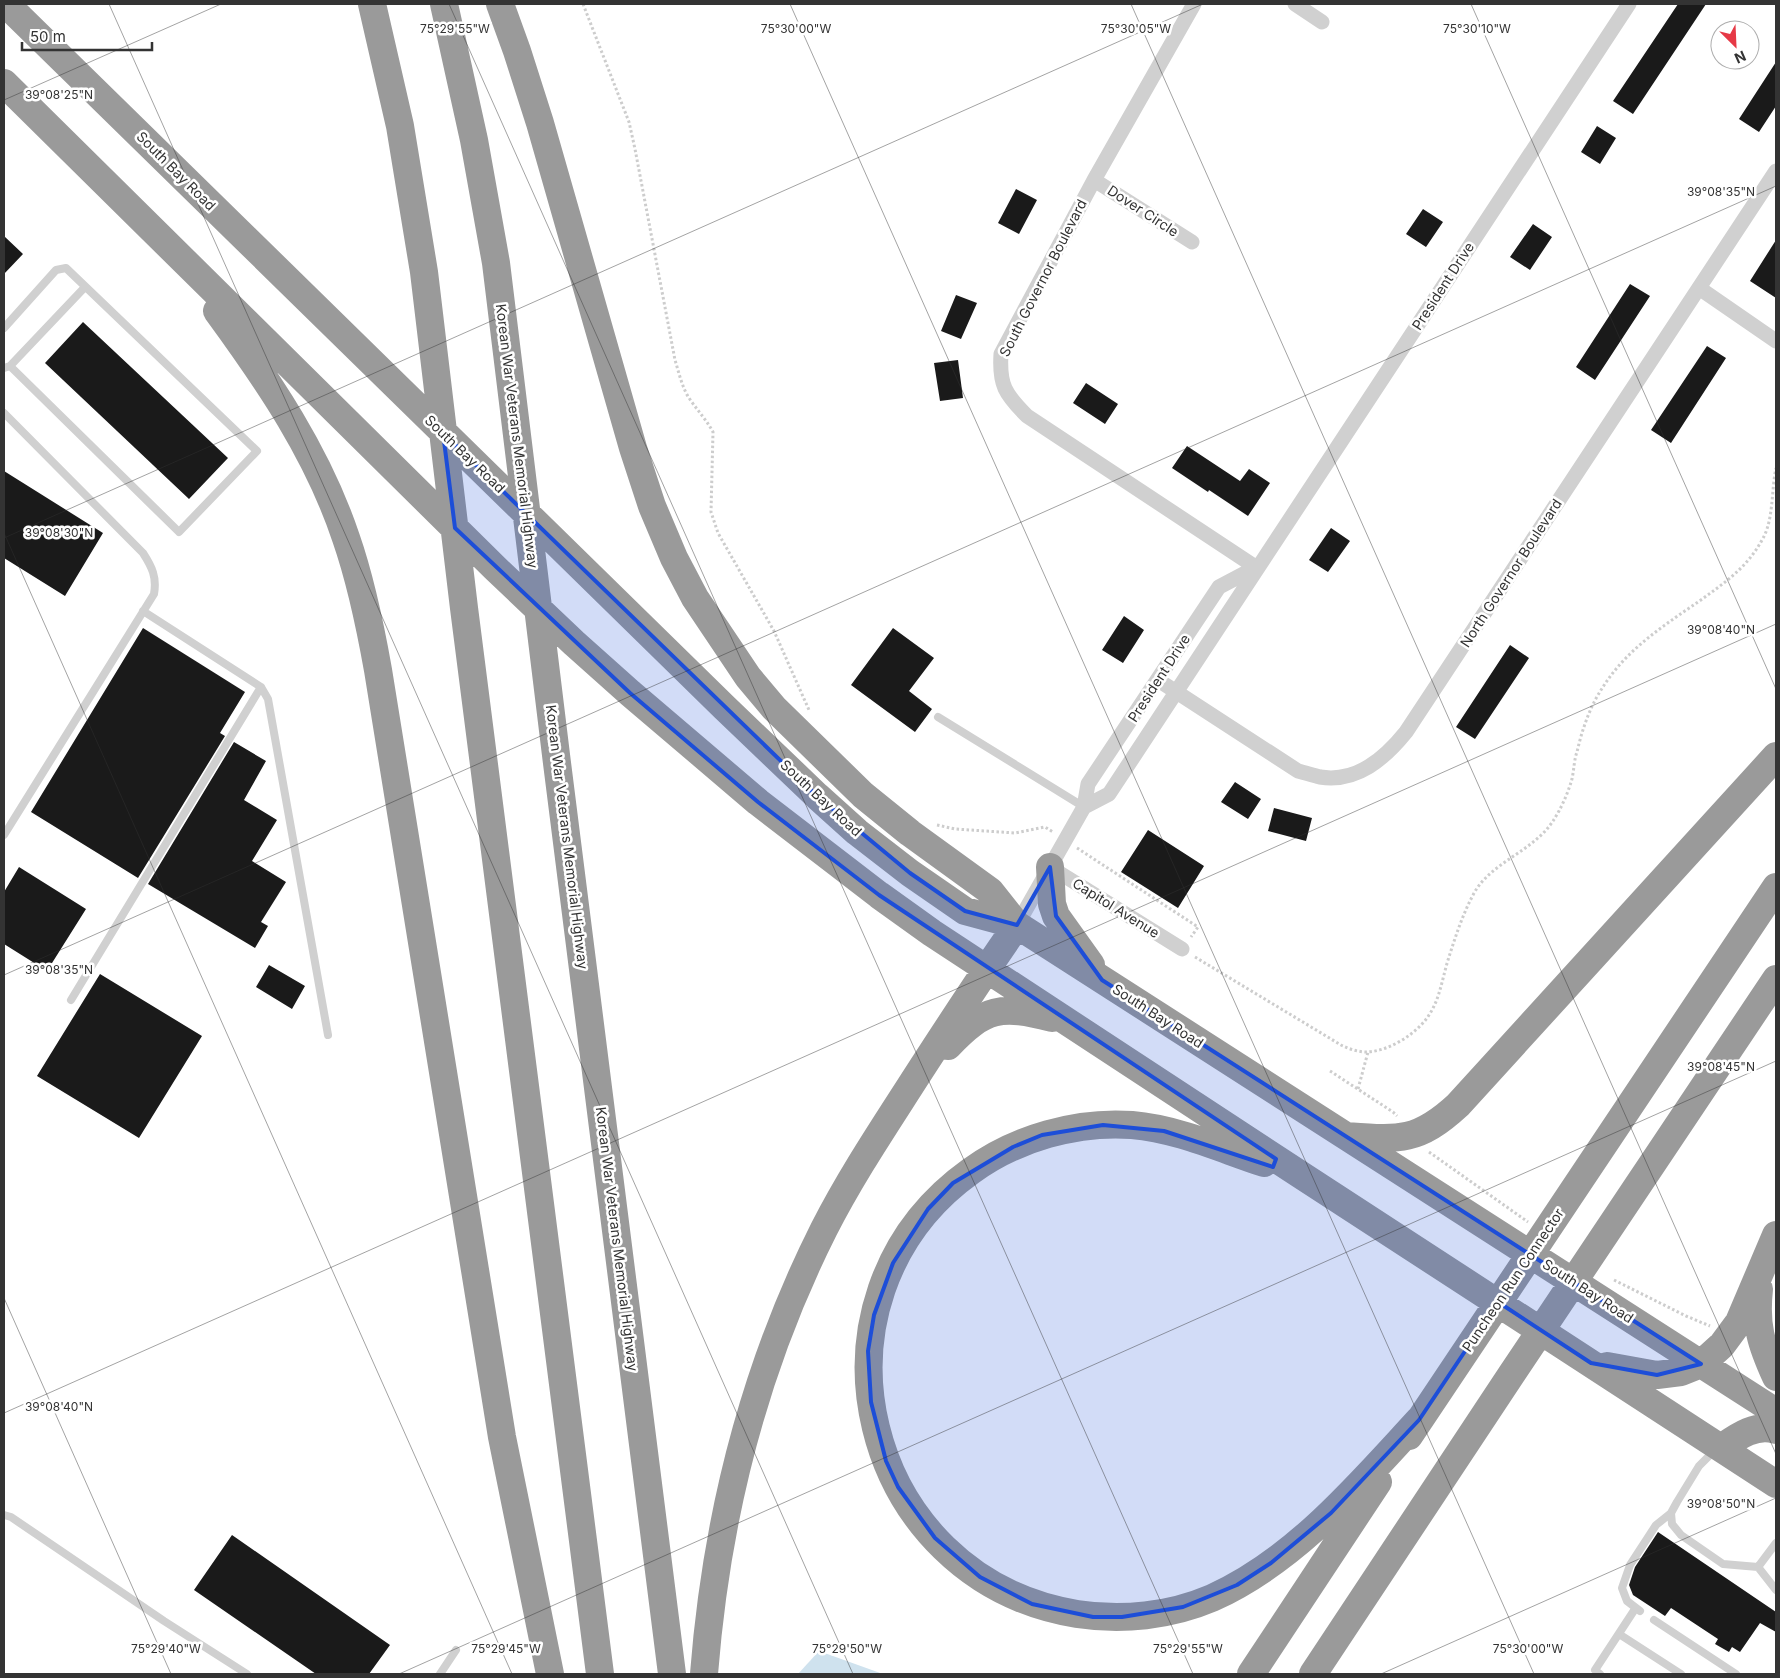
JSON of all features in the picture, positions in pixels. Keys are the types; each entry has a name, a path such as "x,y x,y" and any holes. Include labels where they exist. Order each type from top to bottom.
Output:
{"highway":[{"name":"South Bay Road","path":"6,4 569,556 817,796 910,874 965,911 1017,925 1776,1412"},
{"path":"372,4 408,166 424,272 464,608 600,1674"},
{"name":"Korean War Veterans Memorial Highway","path":"444,4 473,131 496,263 672,1674"},
{"path":"500,4 540,123 633,448 652,506 674,558 695,598 748,677 774,708 863,795 910,833 990,891 1017,925 986,969 859,1165 824,1230 803,1275 766,1367 751,1412 728,1504 708,1622 704,1674"},
{"path":"4,83 495,568 630,694 807,841 887,901 986,969 1776,1484"},
{"path":"4,99 33,112"},
{"path":"167,244 251,358 283,405 310,453 327,489 346,536 358,575 378,670 502,1437 550,1674"},
{"path":"1345,1136 1382,1139 1397,1138 1413,1135 1441,1120 1458,1105 1776,756"},
{"path":"1050,867 1052,904 1056,916 1102,980"},
{"name":"Puncheon Run Connector","path":"1251,1674 1776,887"},
{"path":"1313,1674 1776,979"},
{"path":"914,1081 966,1026 989,1014 1015,1010 1066,1021"},
{"path":"1301,1175 1179,1135 1133,1125 1103,1125 1042,1135 1012,1147 984,1162 954,1183 928,1209 908,1236 893,1263 874,1315 868,1351 871,1402 876,1430 886,1461 898,1487 918,1519 955,1558 980,1577 1007,1593 1032,1604 1059,1611 1093,1616 1122,1617 1155,1614 1210,1598 1271,1563 1301,1540 1331,1513 1419,1420"},
{"path":"1591,1363 1630,1372 1657,1375 1681,1372 1701,1364 1731,1335 1739,1322 1776,1236"},
{"path":"1761,1270 1758,1301 1759,1333 1776,1377"},
{"path":"1721,1448 1747,1432 1770,1428 1776,1430"}],"street":[{"name":"South Governor Boulevard","path":"1194,4 1094,180 1001,354 1000,374 1004,389 1013,403 1027,416 1257,568"},
{"path":"1295,4 1322,22"},
{"name":"President Drive","path":"1084,807 1109,794 1175,691 1629,4"},
{"name":"North Governor Boulevard","path":"1158,680 1298,771 1322,777 1344,776 1360,772 1376,763 1392,750 1406,732 1776,171"},
{"name":"Dover Circle","path":"1094,180 1192,242"},
{"path":"1699,288 1776,341"},
{"name":"President Drive","path":"1017,925 1084,807 1088,784 1219,587 1257,568"},
{"name":"Capitol Avenue","path":"1050,867 1182,949"}],"lane":[{"path":"4,328 56,270 66,268 257,451 179,532 7,367 85,287"},
{"path":"4,413 143,553 153,569 156,585 154,594 4,835"},
{"path":"143,611 261,687 268,699 328,1035"},
{"path":"71,1000 261,687"},
{"path":"938,717 1084,807"},
{"path":"1600,1674 1595,1670 1618,1634 1638,1610 1627,1601 1622,1588 1630,1565 1656,1525 1671,1513 1699,1466 1721,1448"},
{"path":"1671,1513 1672,1524 1681,1535 1723,1564 1758,1567 1776,1590"},
{"path":"4,1516 12,1517 164,1621 247,1674"},
{"path":"1758,1567 1776,1543"},
{"path":"1654,1620 1736,1674"},
{"path":"1618,1634 1681,1674"},
{"path":"440,1674 456,1650"}],"path":[{"path":"583,4 628,122 680,379 690,399 707,421 712,432 711,512 718,534 774,631 812,717"},
{"path":"1084,852 1198,927 1182,949 1341,1045 1352,1050 1368,1052 1385,1048 1406,1038 1433,1010 1439,996 1462,918 1475,892 1490,874 1539,838 1553,822 1564,801 1572,779 1576,753 1588,715 1602,687 1625,656 1656,631 1723,585 1752,556 1763,539 1768,525 1776,468"},
{"path":"932,822 955,828 1015,833 1045,827"},
{"path":"1358,1089 1368,1052"}],"highlighted area":[{"path":"443,433 817,796 910,873 965,911 1017,925 1050,867 1056,916 1102,980 1701,1364 1657,1375 1591,1363 1498,1302 1419,1420 1331,1513 1271,1563 1237,1585 1183,1607 1122,1617 1093,1617 1032,1604 980,1577 935,1538 898,1487 886,1461 871,1402 868,1351 874,1315 893,1263 928,1209 953,1183 1013,1147 1042,1135 1103,1125 1164,1131 1273,1167 1276,1159 879,895 758,802 630,693 455,528"}],"water":[{"path":"819,1651 883,1674 798,1674"}],"building":[{"path":"1678,4 1706,4 1633,114 1613,101"},
{"path":"1776,62 1776,106 1759,132 1739,119"},
{"path":"1597,126 1616,138 1600,164 1581,152"},
{"path":"1016,189 1037,200 1019,234 998,223"},
{"path":"1423,209 1443,222 1426,247 1406,234"},
{"path":"1533,224 1552,237 1530,270 1510,257"},
{"path":"4,236 23,254 4,274"},
{"path":"1776,240 1776,298 1750,281"},
{"path":"1630,284 1650,296 1595,380 1576,367"},
{"path":"956,295 977,303 961,339 941,331"},
{"path":"83,322 228,458 189,499 45,363"},
{"path":"1707,346 1726,358 1671,443 1651,430"},
{"path":"958,360 963,398 940,401 934,363"},
{"path":"1086,383 1118,404 1105,424 1073,403"},
{"path":"1187,446 1240,481 1249,469 1270,483 1248,516 1172,468"},
{"path":"4,471 103,533 65,596 4,558"},
{"path":"1331,528 1350,541 1328,572 1309,560"},
{"path":"1124,616 1144,630 1123,663 1102,650"},
{"path":"143,628 245,692 220,733 225,736 138,878 31,812"},
{"path":"893,628 934,658 909,691 932,709 915,732 851,685"},
{"path":"1510,645 1529,658 1475,739 1456,727"},
{"path":"234,742 266,761 244,800 277,820 252,861 286,882 261,922 268,926 255,948 148,884"},
{"path":"1235,782 1261,799 1248,819 1221,802"},
{"path":"1274,808 1312,818 1306,841 1268,831"},
{"path":"1148,830 1204,866 1178,908 1121,872"},
{"path":"19,867 86,909 47,971 4,944 4,892"},
{"path":"269,965 305,986 292,1009 256,987"},
{"path":"100,974 202,1036 139,1138 37,1076"},
{"path":"1658,1532 1776,1612 1776,1632 1760,1623 1740,1652 1732,1647 1729,1652 1715,1644 1718,1639 1671,1608 1665,1616 1633,1595 1629,1585 1635,1567"},
{"path":"232,1535 390,1645 369,1674 316,1674 194,1590"}]}
